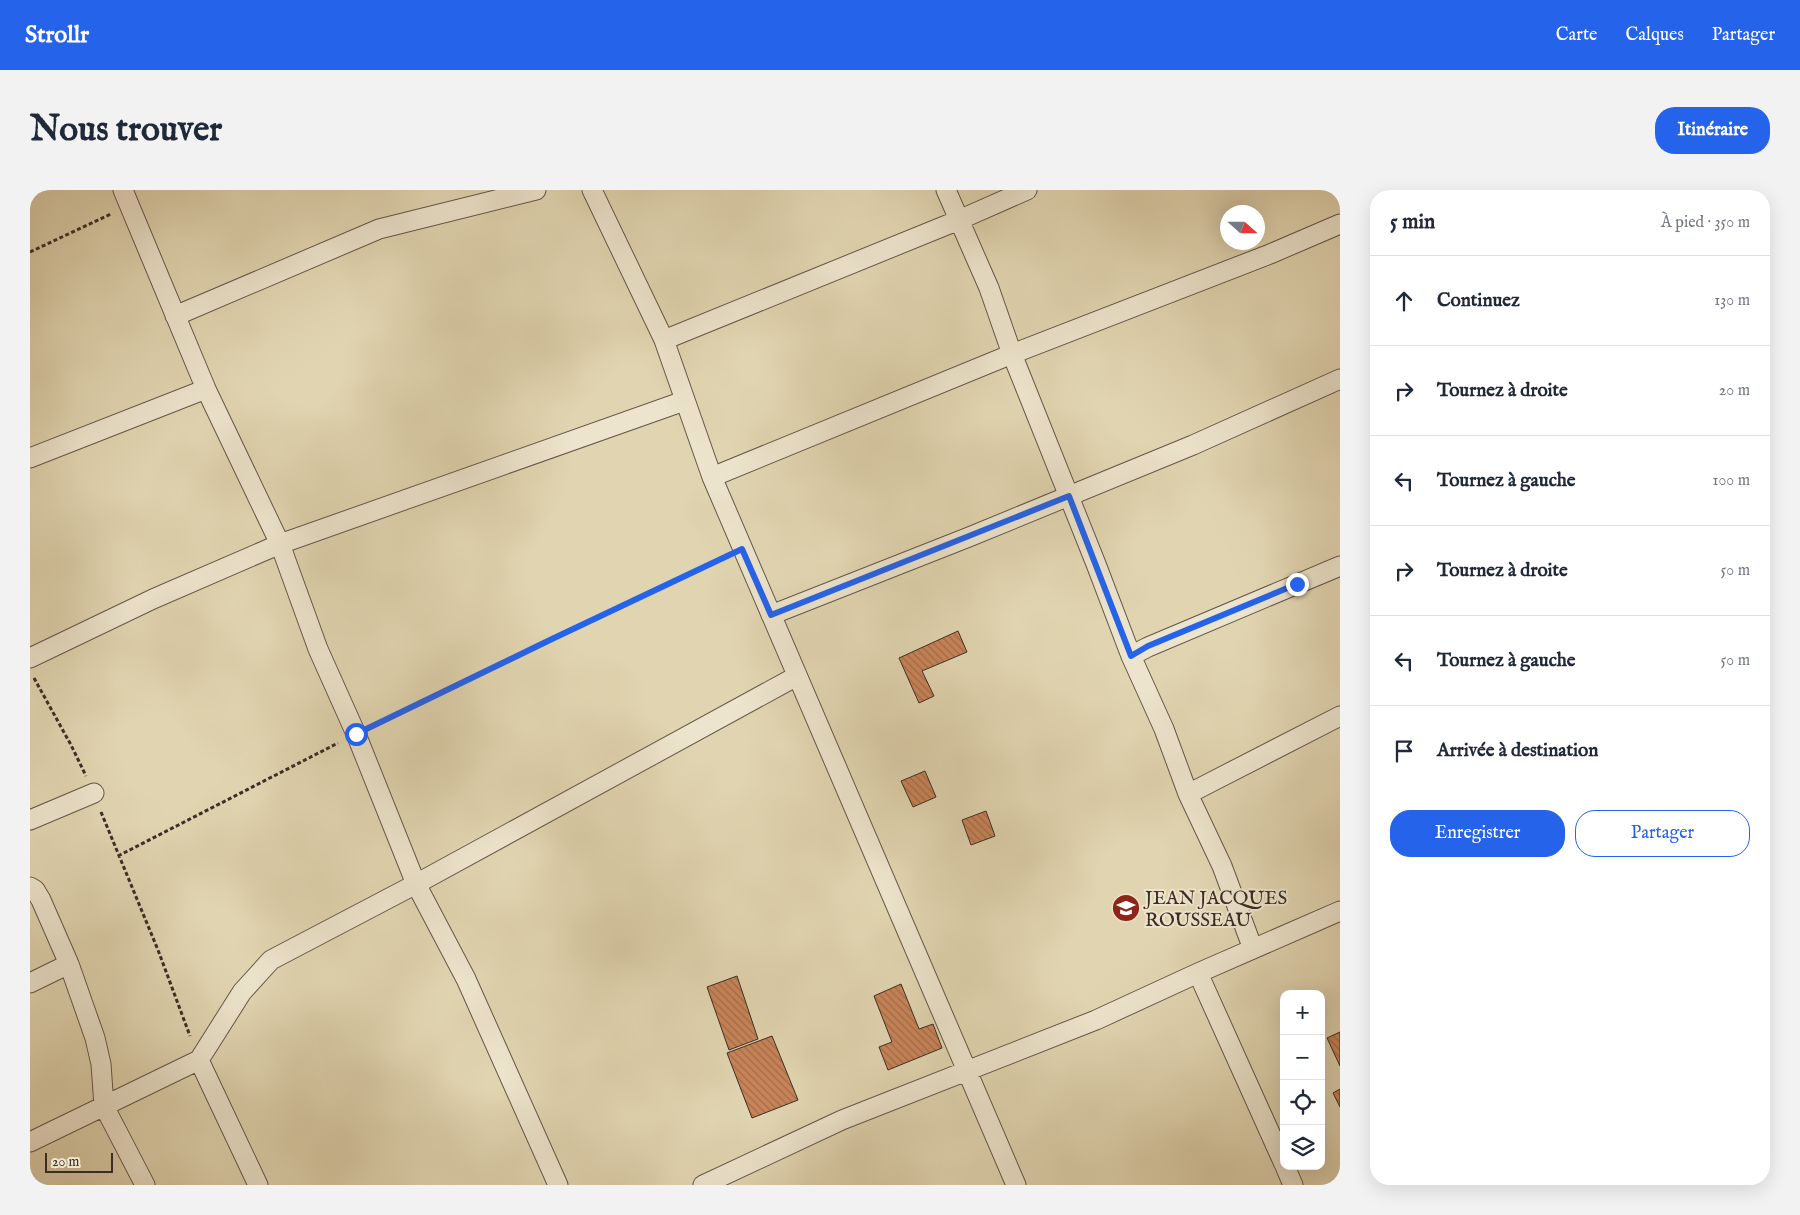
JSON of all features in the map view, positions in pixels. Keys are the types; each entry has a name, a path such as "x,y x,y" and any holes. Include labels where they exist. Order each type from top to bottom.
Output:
{"street":[{"path":"175,316 379,228 536,190"},
{"path":"592,190 664,340 712,477 1016,1185"},
{"path":"946,190 989,288 1012,354 1131,656 1164,729 1188,794 1222,866 1253,949"},
{"path":"664,340 959,220 1026,190"},
{"path":"127,198 206,389 280,544 318,649 356,734 416,884 466,979 558,1185"},
{"path":"712,477 1012,354 1261,258 1340,224"},
{"path":"771,615 1069,496 1340,379"},
{"path":"30,458 206,389"},
{"path":"30,658 153,599 280,544 684,400"},
{"path":"1131,656 1148,646 1340,566"},
{"path":"30,1142 199,1060 242,992 271,960 416,884 797,676"},
{"path":"1188,794 1340,716"},
{"path":"30,820 94,793"},
{"path":"30,887 41,900 69,964 95,1038 102,1064 104,1106 145,1185"},
{"path":"704,1185 842,1120 1096,1020 1340,911"},
{"path":"30,983 69,964"},
{"path":"1198,973 1280,1156"},
{"path":"199,1060 258,1185"},
{"path":"1286,1170 1293,1185"}],"path":[{"path":"30,252 127,198"},
{"path":"118,856 356,734 742,549"},
{"path":"30,670 71,745 94,793 118,856 158,950 199,1060"}],"building":[{"path":"958,631 967,652 922,671 934,696 919,703 899,658"},
{"path":"925,771 936,797 913,807 901,781"},
{"path":"986,811 995,836 971,845 962,820"},
{"path":"737,976 758,1039 729,1050 707,987"},
{"path":"901,984 919,1029 933,1024 942,1048 888,1070 879,1047 892,1042 874,996"},
{"path":"1340,1032 1340,1066 1327,1038"},
{"path":"772,1036 798,1100 752,1118 727,1053"},
{"path":"1340,1089 1340,1107 1333,1093"}],"place":[{"name":"JEAN JACQUES ROUSSEAU","path":"1126,908"}],"route":[{"path":"356,734 742,549 771,615 1069,496 1131,656 1148,646 1297,584"}]}
